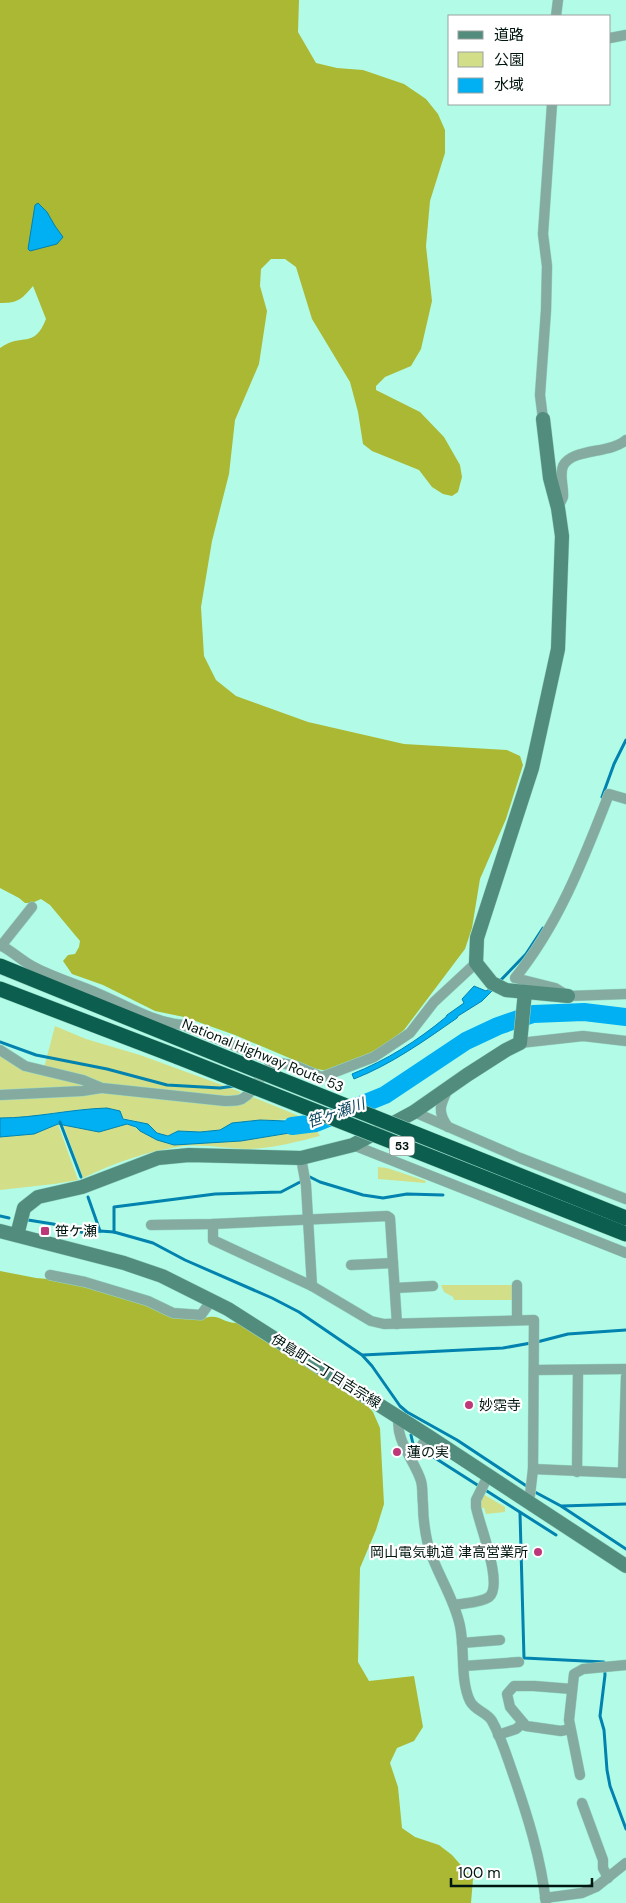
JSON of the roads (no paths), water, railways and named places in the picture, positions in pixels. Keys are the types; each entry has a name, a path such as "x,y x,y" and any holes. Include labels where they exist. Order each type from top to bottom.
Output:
{"highway":[{"name":"National Highway Route 53","path":"0,966 626,1218"},
{"name":"53","path":"0,989 178,1057 626,1234"}],"street":[{"path":"556,15 558,0"},
{"path":"611,38 626,35"},
{"path":"552,105 543,234 547,266 540,395 550,478 558,508 562,536 558,649 532,768 477,938 476,963 496,986 525,995 626,994"},
{"path":"558,508 562,497 562,471 564,464 572,456 610,449 626,440"},
{"path":"568,996 555,988 515,978 549,930 572,886 609,794 626,799"},
{"path":"32,907 1,945 32,966 151,1018 167,1024 183,1025 275,1062 296,1066 322,1077 374,1057 410,1033 434,1002 476,963"},
{"path":"520,1040 525,995"},
{"path":"17,1235 24,1208 38,1197 82,1188 158,1158 189,1155 301,1158 353,1145 414,1112 520,1040 583,1036 626,1041"},
{"path":"0,1050 25,1066 83,1080 102,1088"},
{"path":"0,1095 82,1091 102,1088 225,1102 241,1100 269,1066 275,1062"},
{"path":"448,1090 442,1101 440,1112 442,1119 448,1127"},
{"path":"414,1112 520,1158 626,1200"},
{"path":"353,1145 626,1253"},
{"path":"301,1158 305,1180 312,1286"},
{"path":"502,1203 520,1158"},
{"path":"151,1225 387,1216 390,1218 397,1324"},
{"path":"213,1224 213,1240 312,1286 371,1321 397,1324 534,1320 532,1469 529,1493"},
{"name":"伊島町二丁目吉宗線","path":"0,1231 162,1276 228,1309 399,1417 420,1448 483,1485 529,1493 626,1566"},
{"path":"351,1265 393,1263"},
{"path":"50,1275 85,1282 148,1300 173,1313 200,1316 211,1301"},
{"path":"516,1285 517,1320"},
{"path":"394,1288 433,1286"},
{"path":"534,1370 626,1370"},
{"path":"577,1472 578,1371"},
{"path":"532,1469 625,1473 626,1377"},
{"path":"399,1417 400,1434 420,1448 423,1516 428,1546 455,1605 461,1628 466,1686 470,1701 492,1720 498,1735 523,1802 535,1842 546,1900 582,1893 596,1887 626,1863"},
{"path":"455,1605 484,1599 490,1596 493,1590 491,1560 476,1507 476,1500 483,1485"},
{"path":"462,1643 500,1640"},
{"path":"464,1666 519,1662"},
{"path":"580,1775 568,1720 574,1674 583,1669 626,1665"},
{"path":"570,1729 561,1731 526,1726 510,1707 507,1694 514,1686 572,1689"},
{"path":"498,1735 516,1729 523,1723"},
{"path":"582,1804 608,1878"}],"water":[{"path":"38,203 47,212 63,237 57,244 30,251 28,249 35,205"},
{"path":"474,986 486,991 489,989 492,991 482,1001 407,1052 354,1079 352,1074 389,1056 435,1026 464,1003 462,999"},
{"path":"107,1108 120,1111 123,1119 148,1124 157,1133 168,1136 178,1131 200,1132 220,1130 232,1123 260,1120 286,1121 304,1118 326,1127 241,1141 174,1145 157,1140 136,1127 127,1124 99,1132 58,1124 34,1134 0,1137 0,1118 27,1117"}],"waterway":[{"path":"602,797 614,764 626,740"},
{"path":"498,983 526,954 543,928"},
{"name":"笹ヶ瀬川","path":"292,1126 316,1123 385,1095 466,1041 498,1026 533,1014 584,1012 626,1017"},
{"path":"0,1042 36,1055 107,1069 167,1085 220,1088 234,1086"},
{"path":"60,1122 81,1177"},
{"path":"308,1178 310,1177 320,1182 363,1195 383,1198 407,1194 443,1195"},
{"path":"114,1232 114,1207 215,1194 281,1192 302,1181"},
{"path":"88,1197 100,1231"},
{"path":"0,1216 9,1218"},
{"path":"28,1220 53,1224 88,1234 100,1231 114,1232 153,1243 185,1260 272,1298 299,1312 362,1355 400,1406 407,1412 457,1440 528,1487"},
{"path":"537,1342 568,1334 626,1330"},
{"path":"363,1355 503,1348 531,1343"},
{"path":"411,1435 413,1444 556,1535"},
{"path":"533,1491 561,1506 626,1549"},
{"path":"562,1506 626,1504"},
{"path":"520,1513 524,1658 604,1662 605,1675 600,1716 604,1730 607,1770 610,1786 626,1829"}],"place":[{"name":"笹ケ瀬","path":"45,1231"},
{"name":"妙霑寺","path":"469,1405"},
{"name":"蓮の実","path":"397,1452"},
{"name":"岡山電気軌道 津高営業所","path":"538,1552"}]}
